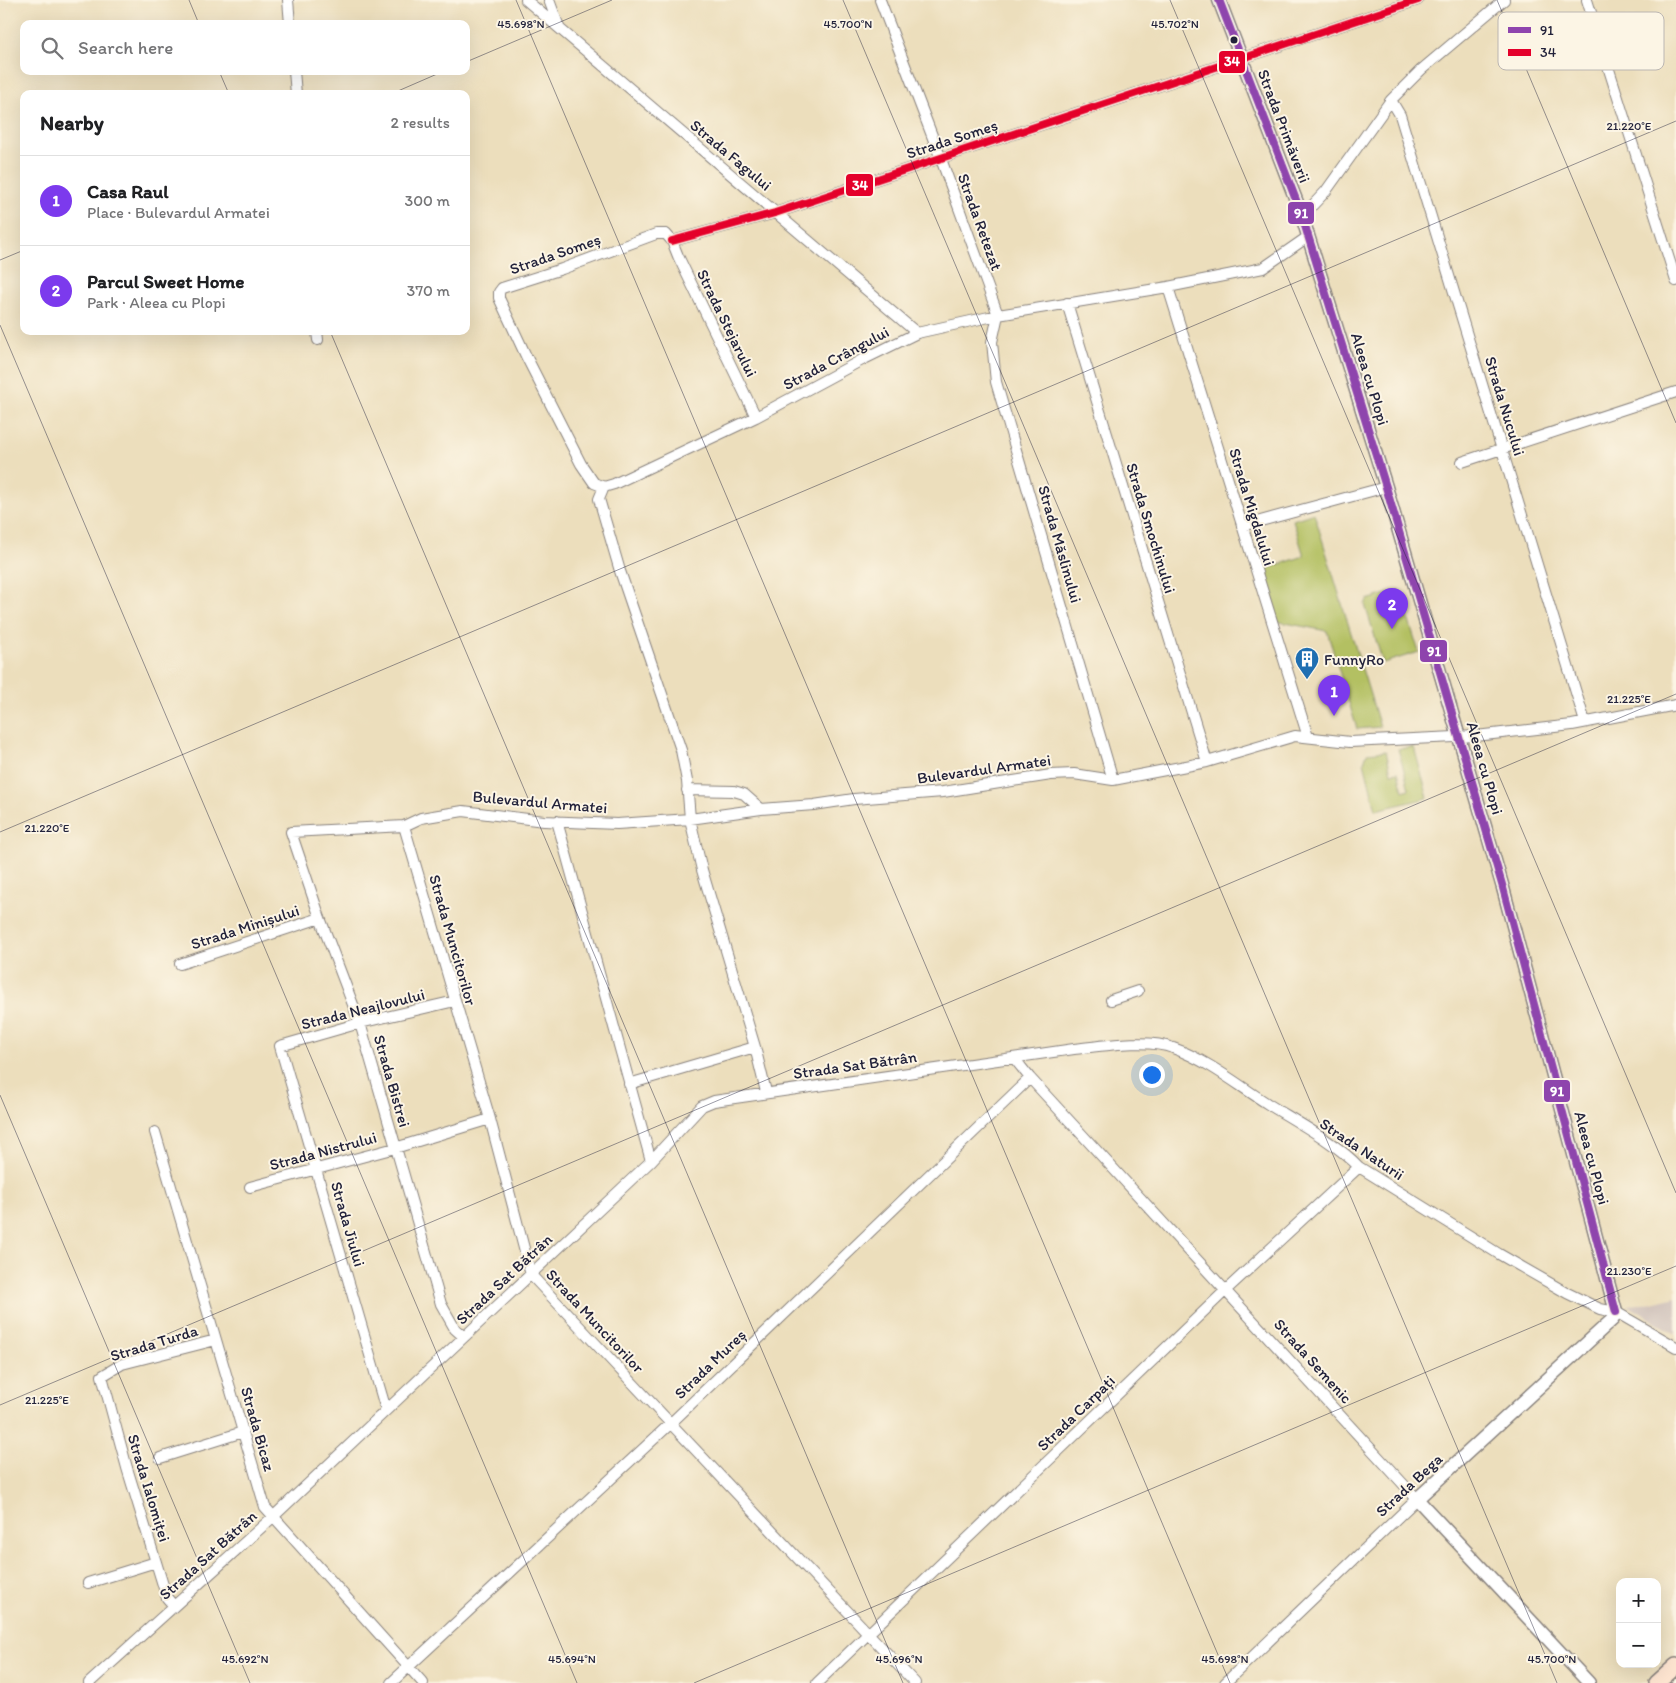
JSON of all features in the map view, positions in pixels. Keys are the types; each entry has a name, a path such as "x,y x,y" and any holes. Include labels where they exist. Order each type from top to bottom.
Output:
{"main road":[{"path":"1657,1683 1676,1666"}],"street":[{"path":"288,0 290,20"},
{"name":"Strada Fagului","path":"526,0 917,333"},
{"path":"549,0 559,28"},
{"name":"Strada Retezat","path":"880,0 998,315"},
{"name":"Strada Primăverii","path":"1218,0 1301,213 1308,236"},
{"name":"Strada Someș","path":"604,486 594,483 581,464 499,298 498,292 502,288 562,270 656,234 666,234 672,241 775,212 941,159 1418,0"},
{"path":"1301,213 1310,208 1326,191 1391,100 1420,70 1504,0"},
{"path":"1587,0 1591,12"},
{"path":"1609,70 1676,281"},
{"path":"294,75 296,90"},
{"name":"Strada Nucului","path":"1391,100 1400,115 1584,722"},
{"name":"Strada Crângului","path":"604,486 614,484 756,417 862,360 917,333 998,315 1168,287 1263,268 1308,236"},
{"name":"Aleea cu Plopi","path":"1308,236 1386,487 1460,737 1505,897 1616,1312"},
{"name":"Strada Stejarului","path":"672,241 756,417"},
{"name":"Strada Migdalului","path":"1168,287 1308,737"},
{"name":"Strada Smochinului","path":"1067,303 1207,762"},
{"name":"Strada Măslinului","path":"998,315 992,342 996,382 1114,780"},
{"path":"1462,462 1676,392"},
{"path":"604,486 599,499 620,571 681,750 690,819 702,870 755,1047 766,1092"},
{"path":"1242,526 1386,487"},
{"name":"Bulevardul Armatei","path":"291,832 404,826 421,818 463,811 557,821 617,824 690,819 854,799 943,792 1051,775 1074,774 1114,780 1207,762 1295,736 1350,742 1460,737 1584,722 1676,705"},
{"path":"687,790 734,791 744,794 761,809"},
{"path":"557,821 652,1161"},
{"name":"Strada Muncitorilor","path":"404,826 427,898 490,1119 531,1275 915,1683"},
{"name":"Strada Bistrei","path":"291,832 320,918 360,1024 441,1304 455,1329 464,1337"},
{"name":"Strada Minișului","path":"180,964 320,918"},
{"path":"1111,1000 1138,991"},
{"name":"Strada Neajlovului","path":"280,1046 455,1001"},
{"name":"Strada Naturii","path":"1014,1058 1122,1044 1150,1044 1172,1047 1204,1063 1351,1158 1358,1167 1499,1254 1600,1309 1616,1312 1676,1347"},
{"name":"Strada Jiului","path":"280,1046 386,1410"},
{"path":"629,1084 755,1047"},
{"name":"Strada Sat Bătrân","path":"89,1683 274,1516 531,1275 652,1161 702,1106 714,1101 766,1092 1014,1058"},
{"name":"Strada Semenic","path":"1014,1058 1030,1078 1417,1499 1589,1683"},
{"name":"Strada Mureș","path":"391,1683 670,1424 1030,1078"},
{"name":"Strada Nistrului","path":"250,1187 395,1148 490,1119"},
{"name":"Strada Bicaz","path":"155,1132 265,1507 423,1683"},
{"name":"Strada Carpați","path":"817,1683 1226,1290 1358,1167"},
{"name":"Strada Bega","path":"1225,1683 1417,1499 1613,1319 1616,1312"},
{"name":"Strada Turda","path":"102,1376 122,1364 216,1340"},
{"name":"Strada Ialomiței","path":"102,1376 127,1468 167,1598 174,1606"},
{"path":"160,1458 243,1432"},
{"path":"88,1584 156,1562"}],"shaded area":[{"path":"1676,1297 1676,1334 1628,1305 1653,1303"}],"green space":[{"path":"1314,513 1380,727 1357,729 1327,631 1275,621 1260,571 1304,556 1293,520"},
{"path":"1399,590 1419,652 1383,663 1365,605 1367,600"},
{"path":"1414,747 1428,798 1376,810 1364,762 1367,753 1386,751 1391,773 1398,772 1403,791 1409,789 1398,749"}],"transit line":[{"name":"91","path":"1219,0 1301,213 1386,487 1503,888 1616,1312"},
{"name":"34","path":"672,241 775,213 1418,0"}],"place":[{"name":"Parcul Sweet Home","path":"1392,629"},
{"name":"FunnyRo","path":"1307,680"},
{"name":"Casa Raul","path":"1334,716"}]}
